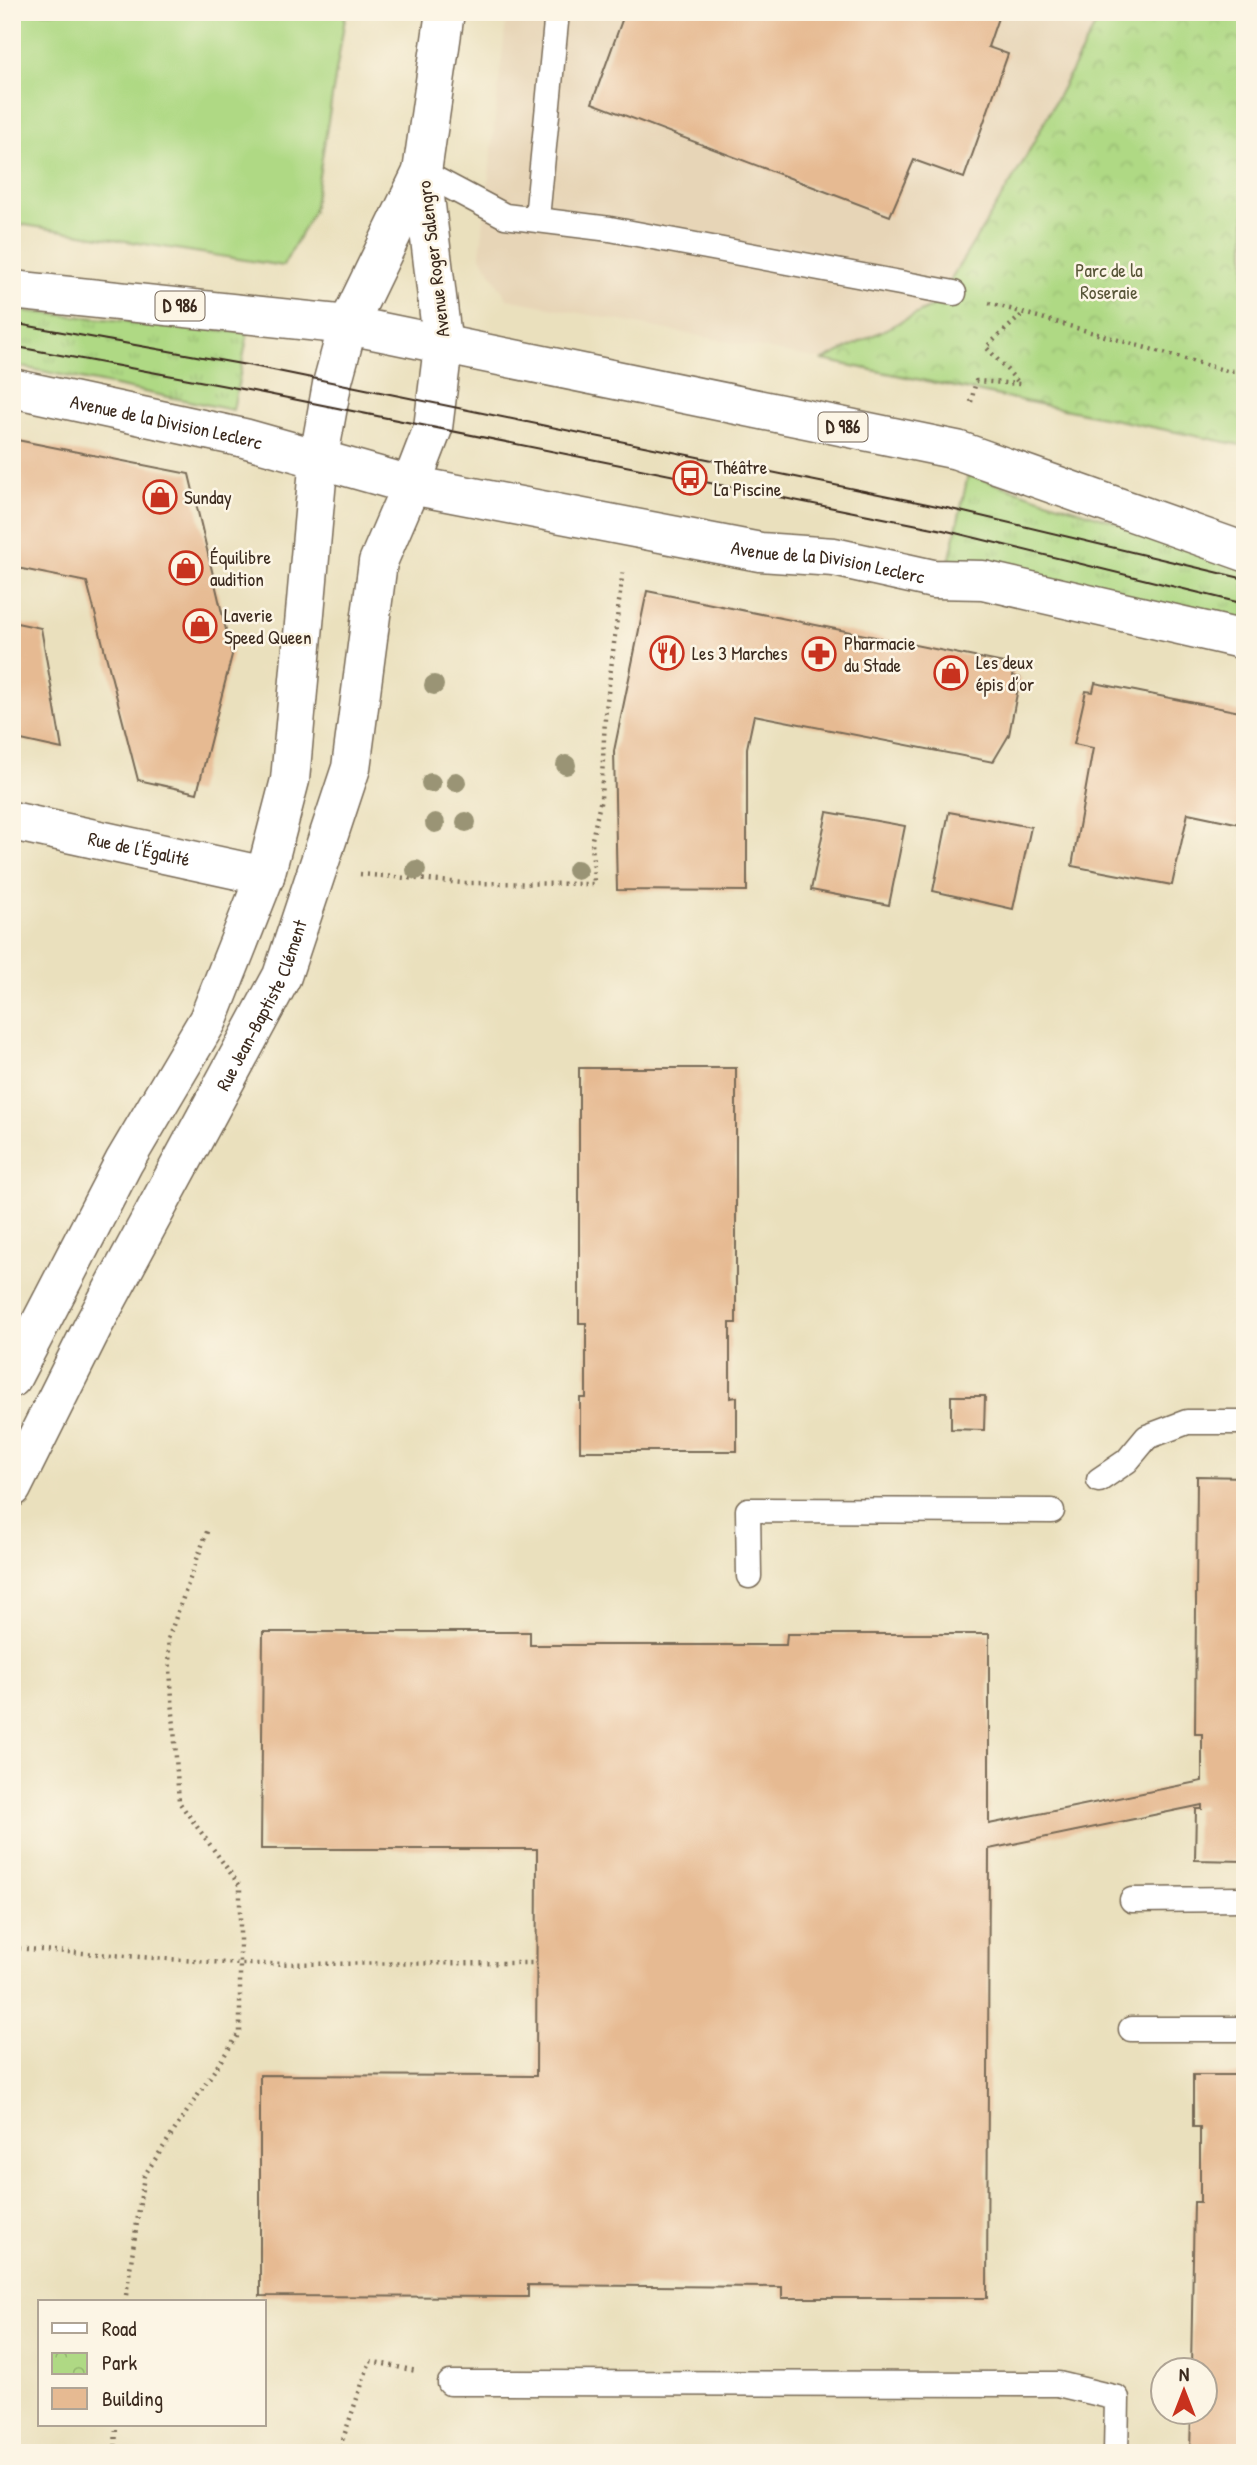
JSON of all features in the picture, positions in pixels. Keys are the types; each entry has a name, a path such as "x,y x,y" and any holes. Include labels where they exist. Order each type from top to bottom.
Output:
{"main road":[{"name":"Avenue Roger Salengro","path":"411,485 433,428 443,347 422,172 445,12"},
{"name":"Avenue Roger Salengro","path":"319,457 332,384 348,325 422,172"},
{"name":"D 986","path":"12,290 348,325"},
{"path":"348,325 443,347"},
{"name":"D 986","path":"443,347 957,450 1240,547"},
{"name":"Avenue de la Division Leclerc","path":"12,388 319,457 411,485 760,552 834,557 933,579 984,580 1245,640"},
{"name":"Rue Jean-Baptiste Clément","path":"12,1378 124,1162 208,1020 265,876 290,780 319,457"},
{"name":"Rue Jean-Baptiste Clément","path":"12,1488 93,1326 282,976 351,768 378,562 411,485"},
{"name":"Rue de l'Égalité","path":"12,821 265,876"}],"lane":[{"path":"537,218 557,12"},
{"path":"422,172 505,216 537,218 954,293"},
{"path":"1099,1480 1127,1461 1147,1437 1187,1422 1245,1422"},
{"path":"749,1576 748,1510 1052,1511"},
{"path":"1132,1900 1245,1899"},
{"path":"1131,2029 1245,2029"},
{"path":"450,2383 1058,2384 1117,2399 1116,2453"}],"path":[{"path":"954,293 1227,370 1245,370"},
{"path":"971,402 976,382 1020,384 986,347 1024,313"},
{"path":"318,870 463,883 594,884 592,839 601,799 605,718 628,526"},
{"path":"125,2300 144,2176 240,2032 240,1886 180,1802 168,1639 208,1529"},
{"path":"12,1948 240,1964 537,1963"},
{"path":"338,2453 370,2361 450,2383"},
{"path":"115,2453 116,2426"}],"shaded area":[{"path":"507,12 1108,12 1095,26 1021,166 952,277 943,301 823,360 507,299 480,255"}],"green space":[{"path":"12,12 346,12 313,212 283,266 12,223"},
{"name":"Parc de la Roseraie","path":"1108,12 1245,12 1245,446 823,360 943,301 952,277 1021,166 1095,26"},
{"path":"12,310 248,333 233,410 12,365"},
{"path":"968,475 1245,563 1245,629 947,572"}],"building":[{"path":"625,12 1000,12 988,47 1008,54 964,178 914,160 890,216 592,103"},
{"path":"12,439 189,474 232,655 197,793 138,780 87,582 12,567"},
{"path":"647,591 1014,665 1013,676 1020,678 1009,735 993,762 754,715 747,748 747,891 617,890 614,751"},
{"path":"12,622 41,628 62,749 12,738"},
{"path":"1095,683 1245,713 1245,825 1188,813 1172,885 1072,866 1093,748 1074,744 1086,691 1093,692"},
{"path":"827,812 905,826 889,905 811,890"},
{"path":"949,812 1031,827 1013,909 933,891"},
{"path":"579,1068 736,1068 736,1323 730,1323 730,1398 737,1397 737,1451 580,1451 580,1398 586,1398 586,1323 579,1323"},
{"path":"951,1396 985,1396 984,1430 951,1429"},
{"path":"1197,1476 1245,1477 1245,1861 1195,1860 1196,1809 1202,1809 1202,1805 989,1849 987,2298 782,2298 782,2287 528,2285 528,2297 260,2296 260,2075 536,2076 537,1849 261,1849 263,1632 530,1632 530,1645 786,1645 787,1634 989,1634 989,1824 1202,1781 1202,1734 1195,1734"},
{"path":"1193,2075 1245,2075 1245,2453 1190,2453 1191,2426 1218,2426 1218,2356 1191,2356 1194,2202 1200,2202 1200,2127 1193,2127"}],"tram line":[{"path":"12,323 258,367 947,508 1245,579"},
{"path":"12,346 253,391 943,530 1245,604"}],"place":[{"name":"Théâtre La Piscine","path":"690,478"},
{"name":"Sunday","path":"160,497"},
{"name":"Équilibre audition","path":"186,568"},
{"name":"Laverie Speed Queen","path":"200,626"},
{"name":"Les 3 Marches","path":"667,653"},
{"name":"Pharmacie du Stade","path":"819,654"},
{"name":"Les deux épis d’or","path":"951,673"}]}
